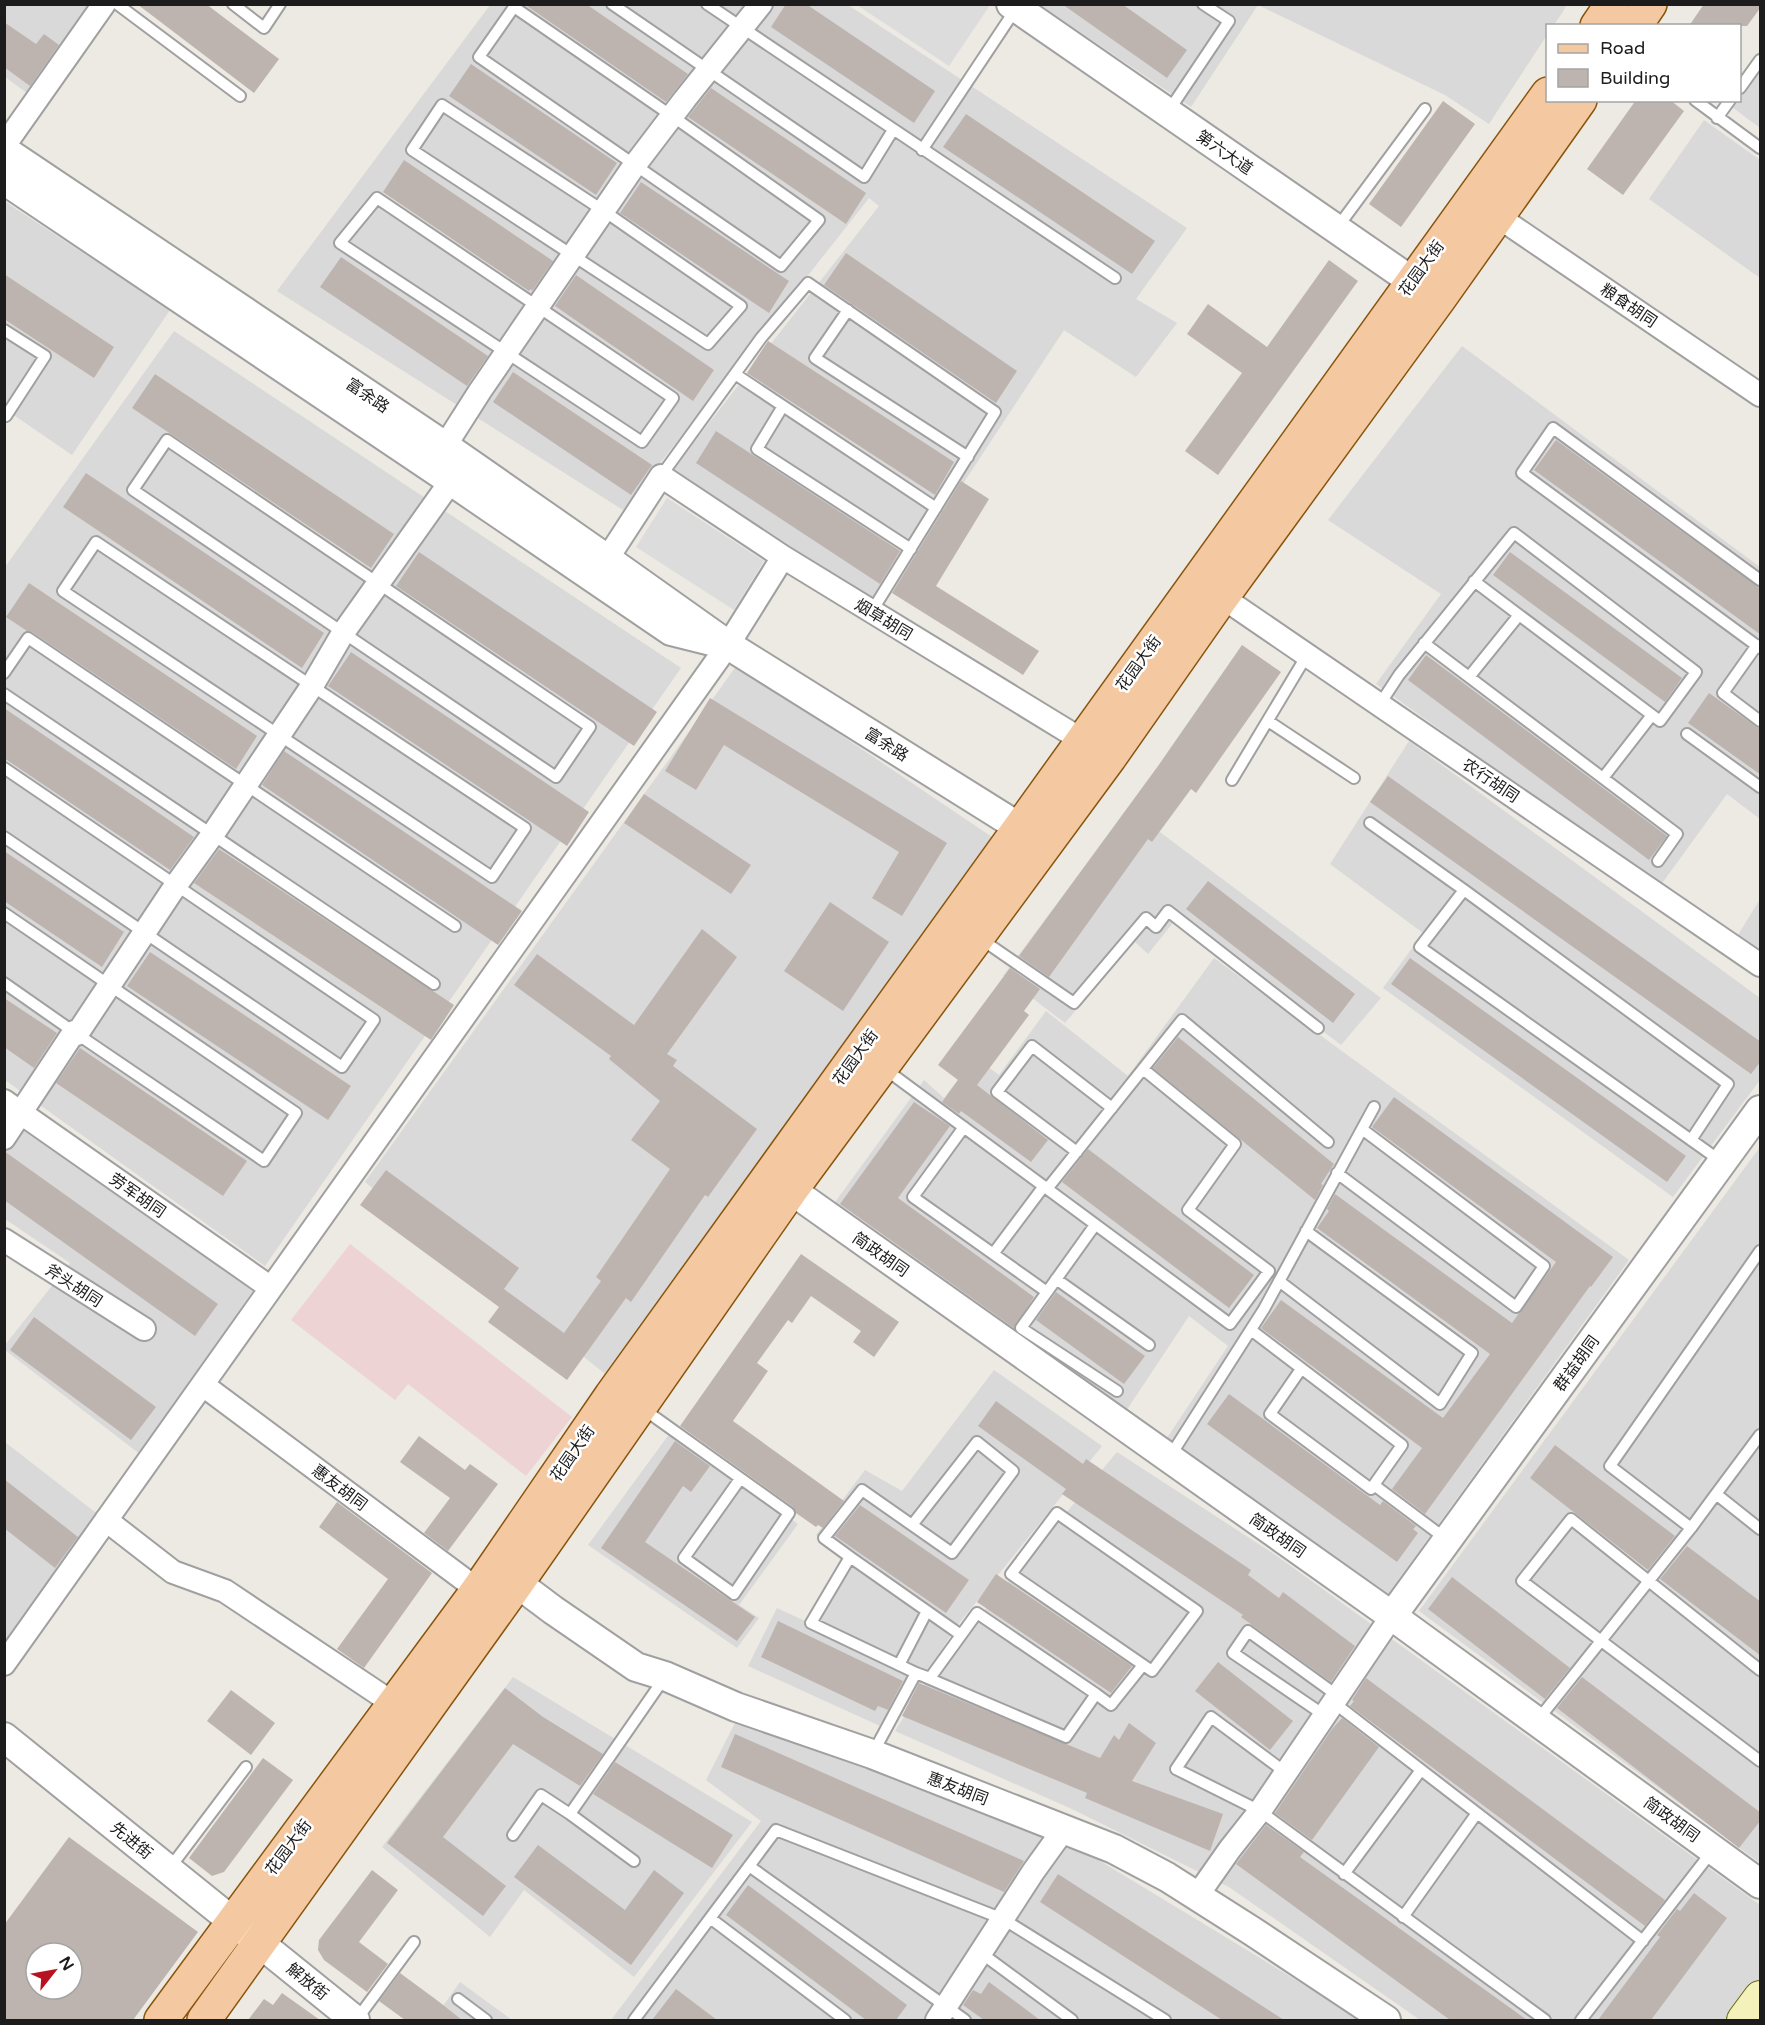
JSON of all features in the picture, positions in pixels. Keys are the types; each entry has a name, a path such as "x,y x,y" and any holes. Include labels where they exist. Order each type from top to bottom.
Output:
{"main road":[{"path":"1598,24 1612,4"},
{"path":"1636,24 1650,4"},
{"name":"花园大街","path":"161,2020 478,1590 611,1396 1034,836 1096,749 1412,280 1546,97"},
{"name":"花园大街","path":"1096,749 1222,597 1439,300 1579,102"},
{"name":"花园大街","path":"204,2020 517,1583 791,1190 978,937 1034,836"},
{"path":"1743,2020 1761,1997"}],"street":[{"path":"4,148 104,4"},
{"path":"445,446 634,166 761,4"},
{"name":"第六大道","path":"1021,8 1439,300"},
{"name":"富余路","path":"4,148 445,446 728,645 1034,836"},
{"name":"富余路","path":"4,180 671,631 728,645"},
{"name":"粮食胡同","path":"1497,216 1761,395"},
{"path":"607,559 661,476"},
{"name":"烟草胡同","path":"661,476 783,557 1096,749"},
{"path":"4,1138 13,1107 76,1033 110,985 312,686 344,633 452,481"},
{"path":"4,1664 728,645 783,557"},
{"name":"农行胡同","path":"1222,597 1761,965"},
{"name":"劳军胡同","path":"13,1107 271,1288"},
{"name":"群益胡同","path":"1392,1616 1761,1110"},
{"name":"简政胡同","path":"791,1190 1392,1616 1761,1884"},
{"name":"斧头胡同","path":"4,1240 144,1329"},
{"name":"惠友胡同","path":"203,1385 478,1590"},
{"path":"106,1520 173,1572 225,1591 394,1704"},
{"name":"惠友胡同","path":"517,1583 636,1667 665,1676 736,1707 872,1754 1114,1849 1167,1877 1386,2020"},
{"path":"1197,1896 1260,1811 1392,1616"},
{"name":"先进街","path":"4,1737 260,1942"},
{"path":"942,2013 1064,1829"},
{"name":"解放街","path":"260,1942 355,2020"}],"lane":[{"path":"117,4 240,96"},
{"path":"233,4 264,28 280,4"},
{"path":"612,4 864,177 893,130"},
{"path":"707,4 1115,278"},
{"path":"1168,112 1229,21 1203,4"},
{"path":"514,7 672,116 819,220 781,266 480,57 514,7"},
{"path":"922,150 1021,8"},
{"path":"1741,87 1761,60"},
{"path":"1698,102 1761,148"},
{"path":"1718,118 1729,102"},
{"path":"442,105 604,211 741,306 708,344 412,150 442,105"},
{"path":"1337,229 1425,109"},
{"path":"377,198 537,308 673,398 642,442 340,243 377,198"},
{"path":"661,476 761,338 808,283 996,412 872,612"},
{"path":"848,310 815,358 968,456"},
{"path":"4,330 45,356 6,416 4,415"},
{"path":"735,374 936,508"},
{"path":"783,406 757,449 911,549"},
{"path":"1761,580 1553,428 1522,473 1759,647 1723,693 1761,721"},
{"path":"167,440 380,584 590,727 556,777 133,490 167,440"},
{"path":"1380,704 1398,675 1474,581 1514,533 1696,672 1660,721 1474,581"},
{"path":"96,542 312,686 525,828 492,877 63,591 96,542"},
{"path":"1469,677 1519,615"},
{"path":"4,673 28,638 455,926"},
{"path":"1424,643 1677,834 1658,861"},
{"path":"1232,780 1307,655"},
{"path":"4,694 434,984"},
{"path":"1603,778 1652,715"},
{"path":"1268,721 1354,778"},
{"path":"1687,734 1761,787"},
{"path":"4,768 374,1020 342,1066 4,837"},
{"path":"1370,823 1728,1084 1691,1140"},
{"path":"1464,890 1420,947 1722,1162"},
{"path":"978,937 1074,1003 1146,918 1156,927 1168,911 1318,1028"},
{"path":"4,913 296,1113 264,1161 4,984"},
{"path":"993,1254 1182,1020 1328,1142"},
{"path":"1077,1152 997,1092 1032,1047 1112,1108"},
{"path":"882,1067 1230,1324 1269,1271 1188,1210 1235,1144 1143,1069"},
{"path":"1169,1458 1251,1330 1374,1107"},
{"path":"964,1127 913,1197 1047,1292"},
{"path":"1337,1173 1516,1307 1544,1266 1362,1129"},
{"path":"1095,1225 1021,1328 1117,1391"},
{"path":"1279,1281 1440,1404 1472,1353 1305,1231"},
{"path":"1691,1528 1610,1466 1761,1251"},
{"path":"1056,1279 1149,1345"},
{"path":"1251,1330 1402,1444 1371,1490 1270,1414 1301,1369"},
{"path":"639,1407 741,1479 789,1513 734,1594 684,1558 741,1479"},
{"path":"1537,1721 1651,1581 1761,1435"},
{"path":"912,1525 977,1442 1013,1471 952,1552 912,1525 862,1490 824,1538 961,1635"},
{"path":"1374,1485 1448,1540"},
{"path":"1716,1494 1761,1529"},
{"path":"1057,1513 1197,1611 1152,1671 1143,1665 1011,1574 1057,1513"},
{"path":"1761,1670 1571,1519 1522,1581 1761,1761"},
{"path":"850,1557 811,1623 916,1673 1066,1737 1096,1694"},
{"path":"899,1665 927,1611"},
{"path":"930,1678 977,1613 1111,1705 1143,1665"},
{"path":"1332,1704 1233,1653 1248,1631 1332,1704 1643,1941"},
{"path":"872,1754 916,1673"},
{"path":"570,1814 665,1676"},
{"path":"1286,1772 1211,1717 1176,1770 1260,1811 1545,2020"},
{"path":"169,1869 246,1767"},
{"path":"1344,1874 1421,1770"},
{"path":"513,1834 541,1795 634,1861"},
{"path":"1403,1917 1477,1813"},
{"path":"638,2019 776,1830 1003,1919 1165,2020"},
{"path":"1581,2020 1714,1850"},
{"path":"749,1866 942,2013 966,2020"},
{"path":"710,1918 845,2020"},
{"path":"355,2020 414,1942"},
{"path":"981,1953 1072,2020"},
{"path":"458,1999 486,2020"}],"shaded area":[{"path":"1258,4 1191,107 1040,5"},
{"path":"5,5 117,5 45,106 5,77"},
{"path":"490,5 848,5 1187,228 1136,299 1177,323 1136,377 1064,330 880,610 673,469 879,206 869,198 623,510 277,291"},
{"path":"857,5 990,5 949,66"},
{"path":"1258,5 1567,5 1555,24 1546,24 1546,37 1489,124 1445,95"},
{"path":"1760,50 1760,128 1725,102 1741,102 1741,77"},
{"path":"1704,120 1760,160 1760,278 1649,199"},
{"path":"4,201 170,310 72,455 5,409"},
{"path":"174,331 681,668 265,1266 5,1080 5,567"},
{"path":"1462,346 1760,567 1760,819 1727,794 1660,886 1376,684 1441,594 1328,520"},
{"path":"667,498 764,561 734,610 636,547"},
{"path":"737,665 992,837 609,1377 365,1182"},
{"path":"1409,741 1760,998 1760,1080 1673,1197 1383,988 1423,933 1330,864"},
{"path":"1128,808 1381,998 1341,1045 1176,919 1148,954 1135,942 1065,1023 1003,976"},
{"path":"1760,899 1760,950 1738,935"},
{"path":"1214,958 1629,1260 1388,1594 1167,1438 1228,1346 1189,1316 1126,1411 833,1205 924,1080 944,1098 975,1057 999,1075 1046,1011 1128,1076"},
{"path":"4,1092 262,1278 141,1455 5,1350 5,1345 70,1263 5,1219"},
{"path":"1760,1147 1760,1863 1419,1611"},
{"path":"350,1244 572,1417 526,1476 408,1384 395,1400 291,1320"},
{"path":"994,1370 1102,1446 956,1627 891,1731 748,1666 777,1608 805,1621 847,1556 816,1535 865,1470 902,1491"},
{"path":"670,1433 798,1524 739,1605 759,1618 737,1648 588,1545"},
{"path":"5,1442 100,1516 5,1649"},
{"path":"1117,1452 1277,1556 1760,1905 1760,1982 1730,2020 1420,2020 1229,1887 1072,1809 895,1731 931,1674"},
{"path":"513,1677 752,1822 634,1977 524,1890 490,1937 382,1847"},
{"path":"738,1717 1077,1847 1362,2020 611,2020 761,1821 706,1780"},
{"path":"460,1982 512,2020 433,2020"}],"building":[{"path":"137,4 206,4 279,59 254,93"},
{"path":"524,4 586,4 688,74 666,102"},
{"path":"786,4 806,4 935,91 914,123 771,27"},
{"path":"1062,4 1122,4 1187,50 1167,78"},
{"path":"1704,4 1761,4 1747,26 1690,24"},
{"path":"4,22 36,44 44,34 59,45 30,86 4,67"},
{"path":"471,64 617,163 596,195 449,96"},
{"path":"711,88 866,193 846,224 688,117"},
{"path":"1443,101 1475,124 1401,227 1369,204"},
{"path":"1635,102 1673,102 1684,111 1623,195 1587,169"},
{"path":"966,114 1155,241 1132,274 943,147"},
{"path":"404,160 553,261 532,291 383,192"},
{"path":"641,182 789,281 769,313 620,213"},
{"path":"846,253 1017,371 996,403 824,285"},
{"path":"341,257 488,356 467,386 320,287"},
{"path":"1329,260 1358,281 1218,475 1185,451 1242,373 1187,334 1208,304 1267,347"},
{"path":"4,274 114,347 94,378 4,319"},
{"path":"576,275 714,370 693,401 555,306"},
{"path":"768,341 954,462 935,495 747,373"},
{"path":"513,372 652,465 631,495 493,402"},
{"path":"155,374 394,534 371,568 132,408"},
{"path":"716,431 900,551 880,584 696,463"},
{"path":"1556,440 1761,589 1761,635 1534,470"},
{"path":"86,473 324,633 302,668 63,507"},
{"path":"961,481 989,499 936,586 1039,651 1023,675 892,593"},
{"path":"419,552 657,712 634,746 396,586"},
{"path":"1510,552 1682,678 1665,702 1493,575"},
{"path":"29,583 257,736 236,769 32,632 6,617"},
{"path":"1242,645 1281,672 1196,793 1191,789 1152,842 1148,839 1049,977 1019,956 1158,766"},
{"path":"351,652 589,812 567,846 328,686"},
{"path":"1426,655 1667,836 1649,860 1408,680"},
{"path":"1709,693 1761,730 1761,775 1688,723"},
{"path":"710,698 947,843 902,916 872,898 899,852 724,745 696,790 665,771"},
{"path":"4,708 194,837 170,870 4,758"},
{"path":"284,751 522,911 498,945 262,785"},
{"path":"1388,776 1761,1042 1761,1061 1751,1074 1370,802"},
{"path":"644,794 751,865 731,894 624,823"},
{"path":"219,849 454,1005 431,1040 194,883"},
{"path":"4,851 124,932 102,967 4,901"},
{"path":"1208,881 1355,994 1333,1023 1186,909"},
{"path":"830,902 889,942 843,1011 784,971"},
{"path":"702,929 737,957 667,1054 677,1060 673,1066 757,1129 708,1197 705,1195 631,1302 626,1298 567,1380 488,1322 499,1307 360,1205 386,1170 519,1268 504,1289 564,1333 601,1281 596,1277 670,1169 631,1140 660,1101 609,1059 611,1056 514,985 537,954 634,1025"},
{"path":"150,952 351,1086 328,1120 127,986"},
{"path":"1410,958 1686,1156 1667,1182 1391,984"},
{"path":"1010,968 1040,989 1024,1011 1029,1015 977,1085 1048,1140 1031,1162 961,1111 959,1114 942,1102 958,1080 938,1065"},
{"path":"4,998 57,1033 34,1068 4,1047"},
{"path":"1178,1037 1334,1164 1321,1184 1323,1185 1315,1200 1153,1068"},
{"path":"80,1048 247,1161 223,1196 56,1083"},
{"path":"1394,1097 1613,1257 1425,1514 1392,1489 1422,1448 1261,1328 1281,1300 1443,1418 1490,1354 1317,1228 1329,1211 1327,1209 1335,1194 1512,1323 1556,1262 1372,1127"},
{"path":"914,1102 950,1126 898,1198 1034,1297 1014,1328 840,1204"},
{"path":"1088,1149 1254,1275 1229,1308 1062,1182"},
{"path":"4,1151 218,1304 195,1336 4,1200"},
{"path":"801,1254 899,1322 874,1357 853,1342 861,1331 811,1296 792,1323 788,1320 757,1363 768,1371 733,1421 844,1501 823,1528 818,1525 816,1527 796,1513 793,1507 680,1426"},
{"path":"1056,1292 1145,1356 1124,1384 1036,1320"},
{"path":"34,1317 156,1407 131,1440 10,1350"},
{"path":"1229,1394 1380,1505 1383,1501 1416,1526 1413,1529 1418,1533 1397,1562 1207,1424"},
{"path":"996,1401 1083,1464 1086,1459 1251,1570 1248,1575 1279,1598 1283,1592 1355,1646 1331,1682 1241,1617 1243,1615 1062,1494 1066,1489 978,1426"},
{"path":"419,1436 465,1470 470,1464 498,1484 448,1551 424,1533 450,1498 400,1462"},
{"path":"675,1441 710,1466 691,1492 683,1486 645,1542 755,1617 737,1641 601,1548"},
{"path":"1555,1445 1675,1536 1648,1570 1530,1478"},
{"path":"4,1479 78,1537 55,1568 4,1528"},
{"path":"337,1502 432,1573 364,1668 337,1649 388,1579 319,1527"},
{"path":"860,1505 969,1580 946,1613 835,1536"},
{"path":"1687,1546 1761,1602 1761,1656 1660,1579"},
{"path":"996,1574 1132,1666 1111,1693 977,1602"},
{"path":"1452,1577 1570,1668 1545,1699 1428,1609"},
{"path":"778,1621 903,1681 888,1710 878,1706 875,1711 761,1657"},
{"path":"1218,1662 1293,1721 1270,1750 1195,1691"},
{"path":"1582,1677 1761,1813 1761,1820 1739,1848 1557,1708"},
{"path":"1366,1678 1665,1900 1645,1926 1350,1706"},
{"path":"919,1683 1100,1758 1114,1735 1119,1740 1129,1723 1156,1743 1132,1781 1223,1814 1210,1851 1085,1798 1087,1793 902,1716"},
{"path":"505,1688 543,1717 603,1754 580,1786 513,1744 443,1837 506,1886 483,1916 387,1843"},
{"path":"231,1690 275,1723 251,1755 207,1721"},
{"path":"1342,1718 1379,1747 1312,1840 1275,1813 1332,1729"},
{"path":"735,1734 1024,1861 1004,1892 721,1767"},
{"path":"263,1758 293,1780 224,1872 212,1876 189,1858"},
{"path":"615,1762 733,1835 712,1868 593,1794"},
{"path":"1266,1825 1304,1852 1300,1857 1527,2020 1450,2020 1236,1864"},
{"path":"69,1837 198,1932 133,2020 4,2020 4,1925"},
{"path":"538,1845 625,1910 654,1870 684,1893 631,1965 514,1877"},
{"path":"372,1870 398,1890 359,1942 388,1964 367,1992 324,1960 318,1950 319,1940"},
{"path":"1058,1874 1284,2020 1222,2020 1040,1902"},
{"path":"748,1885 907,2005 896,2020 866,2020 726,1915"},
{"path":"1694,1893 1727,1918 1651,2020 1598,2020 1660,1937 1657,1935 1677,1909 1680,1911"},
{"path":"400,1973 462,2020 405,2020 379,2001"},
{"path":"989,1982 1040,2020 984,2020 963,2005 973,1990 981,1994"},
{"path":"676,1989 717,2020 652,2020"},
{"path":"282,1993 320,2020 248,2020 264,1999 273,2005"}]}
